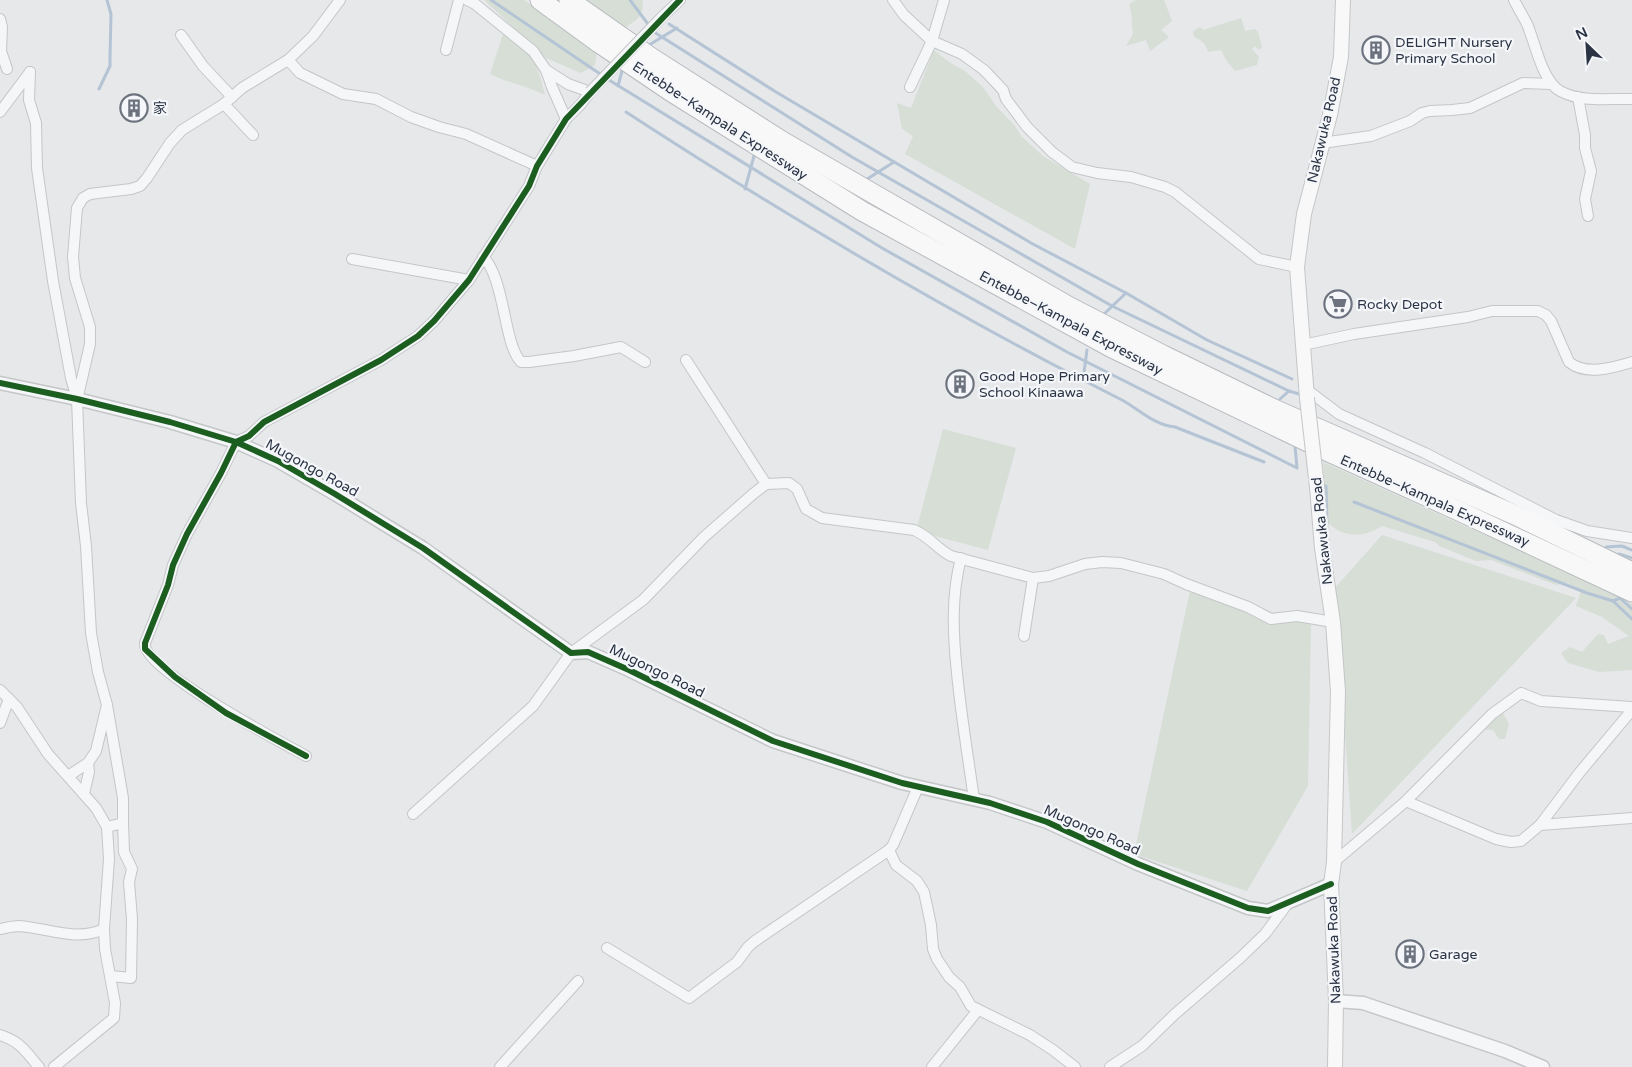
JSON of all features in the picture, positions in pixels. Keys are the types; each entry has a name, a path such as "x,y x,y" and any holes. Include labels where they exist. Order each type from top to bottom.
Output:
{"highway":[{"name":"Entebbe–Kampala Expressway","path":"540,0 670,91 862,211 1112,348 1331,453 1459,510 1632,592"},
{"name":"Entebbe–Kampala Expressway","path":"569,0 652,58 782,141 1068,306 1274,409 1515,515 1632,572"}],"main road":[{"name":"Nakawuka Road","path":"1335,1067 1336,1001 1331,884 1334,862 1338,692 1333,622 1322,548 1307,393 1297,267 1304,214 1330,114 1341,57 1343,0"}],"street":[{"path":"77,399 90,344 90,327 75,278 73,257 77,208 83,198 90,194 131,189 140,186 148,178 170,143 182,130 228,100 242,88 288,60 313,36 340,0"},
{"path":"446,50 459,0"},
{"path":"467,0 533,50 546,70 566,119"},
{"path":"306,756 226,713 175,677 147,653 144,647 168,585 173,565 187,534 222,473 236,442 249,436 264,422 349,378 418,336 434,321 469,280 528,186 537,166 566,119 680,0"},
{"path":"894,0 904,15 932,41 962,54 984,70 1003,90 1006,99 1027,127 1052,152 1072,167 1131,177 1165,187 1174,192 1259,260 1297,267"},
{"path":"910,87 932,41 944,0"},
{"path":"1514,0 1526,22 1551,84 1560,91 1594,100 1632,99"},
{"path":"0,19 2,27 1,51 7,69"},
{"path":"181,35 253,135"},
{"path":"288,60 300,73 343,94 376,99 411,117 466,134 537,166"},
{"path":"546,70 568,84 590,92"},
{"path":"0,112 30,72 29,100 36,123 37,168 53,281 71,378 77,399 81,503 86,546 91,633 98,672 107,704 123,798 124,852 132,869 129,882 132,927 131,978 111,976"},
{"path":"1322,143 1371,136 1430,111 1470,108 1523,83 1551,84"},
{"path":"1578,97 1585,135 1585,148 1591,171 1585,199 1588,216"},
{"path":"483,257 491,266 508,333 516,357 521,362 525,363 621,347 645,362"},
{"path":"352,259 469,280"},
{"path":"1303,345 1354,334 1468,317 1492,311 1538,311 1546,315 1550,321 1569,362 1573,366 1590,371 1632,362"},
{"path":"686,360 766,484"},
{"name":"Mugongo Road","path":"0,383 77,399 170,422 236,442 278,461 423,548 571,653 588,652 629,670 773,741 902,784 974,799 1047,822 1138,864 1248,908 1268,911 1331,884"},
{"path":"1307,393 1339,414 1426,453 1556,520 1588,530 1632,538"},
{"path":"413,814 533,706 571,653 643,600 704,537 766,484 789,483 797,489 806,509 822,518 914,530 946,553 1034,578 1049,576 1085,564 1102,562 1121,563 1164,574 1248,607 1271,619 1297,616 1333,622"},
{"path":"960,558 956,577 954,630 960,700 974,799"},
{"path":"1024,636 1034,578"},
{"path":"0,690 17,707 48,754 96,808 106,827 109,859 104,949 115,1003 114,1018 54,1067"},
{"path":"1334,862 1405,802 1492,714 1521,693 1541,701 1632,708"},
{"path":"0,723 9,699"},
{"path":"68,776 88,763 96,752 107,704"},
{"path":"1405,802 1412,802 1496,839 1510,842 1521,841 1540,825 1632,708"},
{"path":"96,752 115,754"},
{"path":"84,794 88,763"},
{"path":"607,948 689,998 737,962 755,940 890,850 918,787"},
{"path":"1540,825 1632,818"},
{"path":"106,827 123,823"},
{"path":"890,850 896,865 916,881 924,892 932,925 933,949 937,959 949,977 960,987 971,1006 1030,1035 1075,1067"},
{"path":"1110,1067 1142,1046 1175,1014 1240,958 1265,934 1288,903"},
{"path":"0,929 18,926 66,934 94,934 104,929"},
{"path":"500,1067 578,981"},
{"path":"1336,1001 1363,1003 1505,1051 1543,1067"},
{"path":"932,1067 978,1010"},
{"path":"0,1035 10,1038 18,1044 39,1067"}],"shaded area":[{"path":"484,0 524,0 597,51 595,65 581,73 546,58"},
{"path":"584,0 641,0 643,1 643,7 638,18 623,29"},
{"path":"1136,0 1164,0 1172,21 1161,30 1169,37 1150,51 1146,40 1126,46 1133,34 1129,4"},
{"path":"1241,18 1245,31 1255,29 1258,32 1262,47 1259,50 1255,46 1252,49 1259,57 1257,65 1235,71 1221,50 1208,52 1203,43 1194,37 1193,31 1200,27 1203,30"},
{"path":"503,34 532,58 539,73 545,95 490,74"},
{"path":"934,50 949,62 965,71 983,87 1022,137 1043,156 1090,184 1075,249 905,154 913,136 902,129 897,103 911,108"},
{"path":"943,429 1016,448 988,550 916,531"},
{"path":"1323,462 1618,595 1618,598 1613,600 1587,592 1567,583 1556,585 1491,560 1476,561 1439,546 1435,542 1382,526 1368,533 1361,534 1340,531 1327,522"},
{"path":"1382,535 1576,598 1352,834 1335,588"},
{"path":"1191,586 1311,625 1308,786 1247,891 1134,854"},
{"path":"1581,591 1613,601 1620,598 1632,604 1632,670 1599,672 1568,663 1561,653 1570,647 1582,652 1598,634 1604,635 1608,644 1629,636 1602,617 1576,606"},
{"path":"1502,711 1509,724 1505,739 1499,739 1493,730 1481,730"}],"waterway":[{"path":"99,89 110,66 111,14 107,0"},
{"path":"491,0 609,80 882,248 1067,352 1297,468 1295,446"},
{"path":"630,0 654,32 852,157 1112,306 1289,391 1299,394"},
{"path":"669,24 776,92 1031,243 1126,293 1104,314"},
{"path":"649,45 677,28"},
{"path":"618,86 622,71"},
{"path":"626,112 848,250 1017,346 1122,400 1160,423 1175,427 1264,462"},
{"path":"745,189 754,156"},
{"path":"864,181 894,162"},
{"path":"1126,293 1207,340 1292,379"},
{"path":"1083,380 1087,350"},
{"path":"1280,399 1289,391"},
{"path":"1326,486 1327,524"},
{"path":"1354,502 1587,593 1613,601 1620,598 1632,609"},
{"path":"1606,547 1622,546 1632,550"},
{"path":"1619,554 1632,558"},
{"path":"1613,601 1632,619"}],"cycle path":[{"path":"306,756 226,713 175,677 145,649 145,643 168,585 173,565 187,534 236,442 249,436 264,422 381,360 418,336 434,321 469,280 529,186 537,166 566,119 680,0"},
{"path":"0,383 77,399 170,422 236,442 278,461 423,548 571,653 588,652 629,670 773,741 902,783 990,803 1047,822 1138,864 1248,908 1268,911 1331,884"}],"place":[{"name":"DELIGHT Nursery Primary School","path":"1376,50"},
{"name":"家","path":"134,108"},
{"name":"Rocky Depot","path":"1338,304"},
{"name":"Good Hope Primary School Kinaawa","path":"960,384"},
{"name":"Garage","path":"1410,954"}]}
